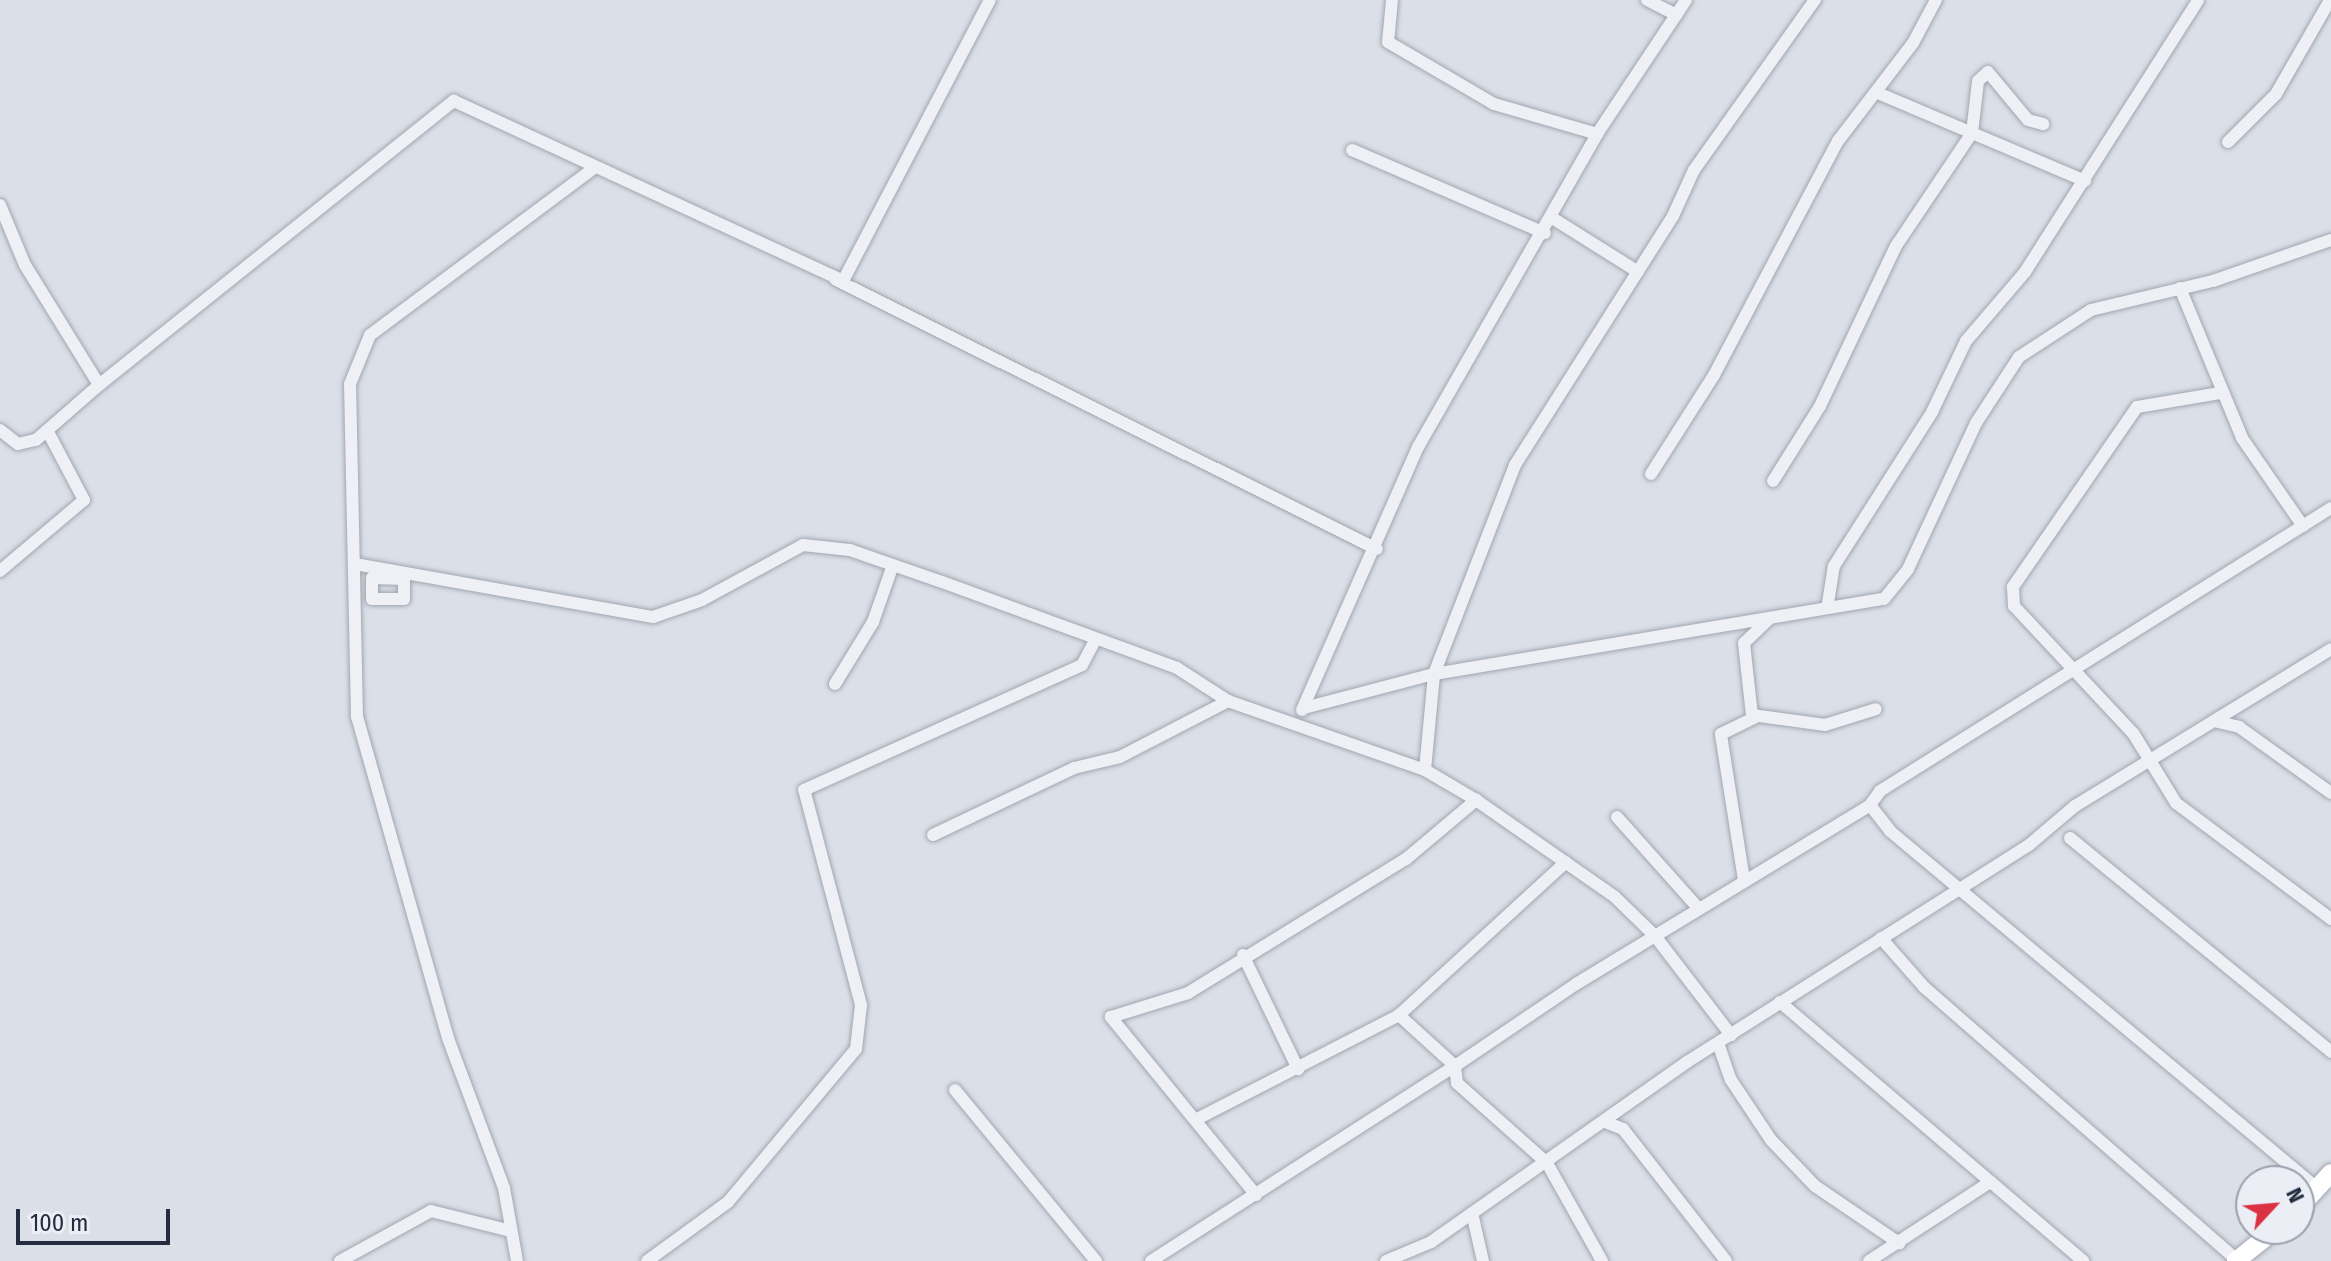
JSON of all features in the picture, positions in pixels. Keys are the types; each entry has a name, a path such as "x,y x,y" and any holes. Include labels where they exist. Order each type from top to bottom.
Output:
{"street":[{"path":"836,280 854,268 990,0"},
{"path":"1392,0 1388,42 1494,104 1597,134"},
{"path":"1647,0 1676,15"},
{"path":"1294,718 1304,708 1377,549 1418,447 1554,219 1597,134 1686,0"},
{"path":"1425,770 1434,674 1515,465 1638,272 1724,124 1772,70 1815,0"},
{"path":"1651,474 1714,375 1803,199 1878,93 1936,0"},
{"path":"1828,603 1834,566 1932,412 1966,341 2025,272 2198,0"},
{"path":"2228,142 2276,94 2330,0"},
{"path":"1773,481 1820,406 1896,246 1972,133 1978,81 1988,72 2028,120 2043,124"},
{"path":"1878,93 2085,181"},
{"path":"0,430 18,444 47,430 454,101 836,280 1377,549"},
{"path":"1352,150 1545,233"},
{"path":"517,1261 504,1188 452,1051 367,762 357,717 350,384 361,344 595,167"},
{"path":"0,205 25,265 99,385"},
{"path":"1554,219 1638,272"},
{"path":"1304,708 1434,674 1659,641 1828,603 1873,602 1892,593 1976,423 2019,357 2091,310 2180,288 2331,240"},
{"path":"2180,288 2220,393 2303,526"},
{"path":"2220,393 2137,407 2013,587 2014,606 2076,672 2152,761 2176,803 2331,919"},
{"path":"0,571 84,500 47,430"},
{"path":"1151,1261 1655,936 1870,805 1880,791 2076,672 2331,508"},
{"path":"355,564 653,617 702,600 803,545 893,565 1094,642 1177,668 1228,701 1294,718 1425,770 1476,800 1566,862 1655,936 1731,1035"},
{"path":"835,684 873,622 893,565"},
{"path":"1756,717 1744,643 1749,631 1783,611"},
{"path":"647,1261 728,1202 856,1049 861,1005 804,790 1082,665 1094,642"},
{"path":"1386,1261 1472,1213 1780,1002 1963,889 2075,806 2218,722 2331,649"},
{"path":"933,835 1074,768 1120,757 1228,701"},
{"path":"1744,880 1721,734 1756,717 1825,725 1876,709"},
{"path":"2218,722 2239,727 2331,793"},
{"path":"1256,1195 1111,1017 1188,993 1243,955 1406,859 1476,800"},
{"path":"1870,805 1890,831 2317,1188 2331,1173"},
{"path":"1617,817 1699,909"},
{"path":"2070,838 2331,1052"},
{"path":"1197,1119 1399,1015 1566,862"},
{"path":"1881,938 1924,987 2237,1260 2256,1245"},
{"path":"1243,955 1298,1069"},
{"path":"1780,1002 2083,1261"},
{"path":"1399,1015 1455,1066 1457,1083 1547,1163 1602,1261"},
{"path":"1718,1043 1731,1080 1771,1140 1815,1186 1899,1243"},
{"path":"955,1090 1096,1261"},
{"path":"1622,1110 1623,1129"},
{"path":"1605,1122 1623,1129 1726,1261"},
{"path":"1869,1261 1990,1182"},
{"path":"340,1261 431,1211 511,1231"},
{"path":"1472,1213 1483,1261"}]}
